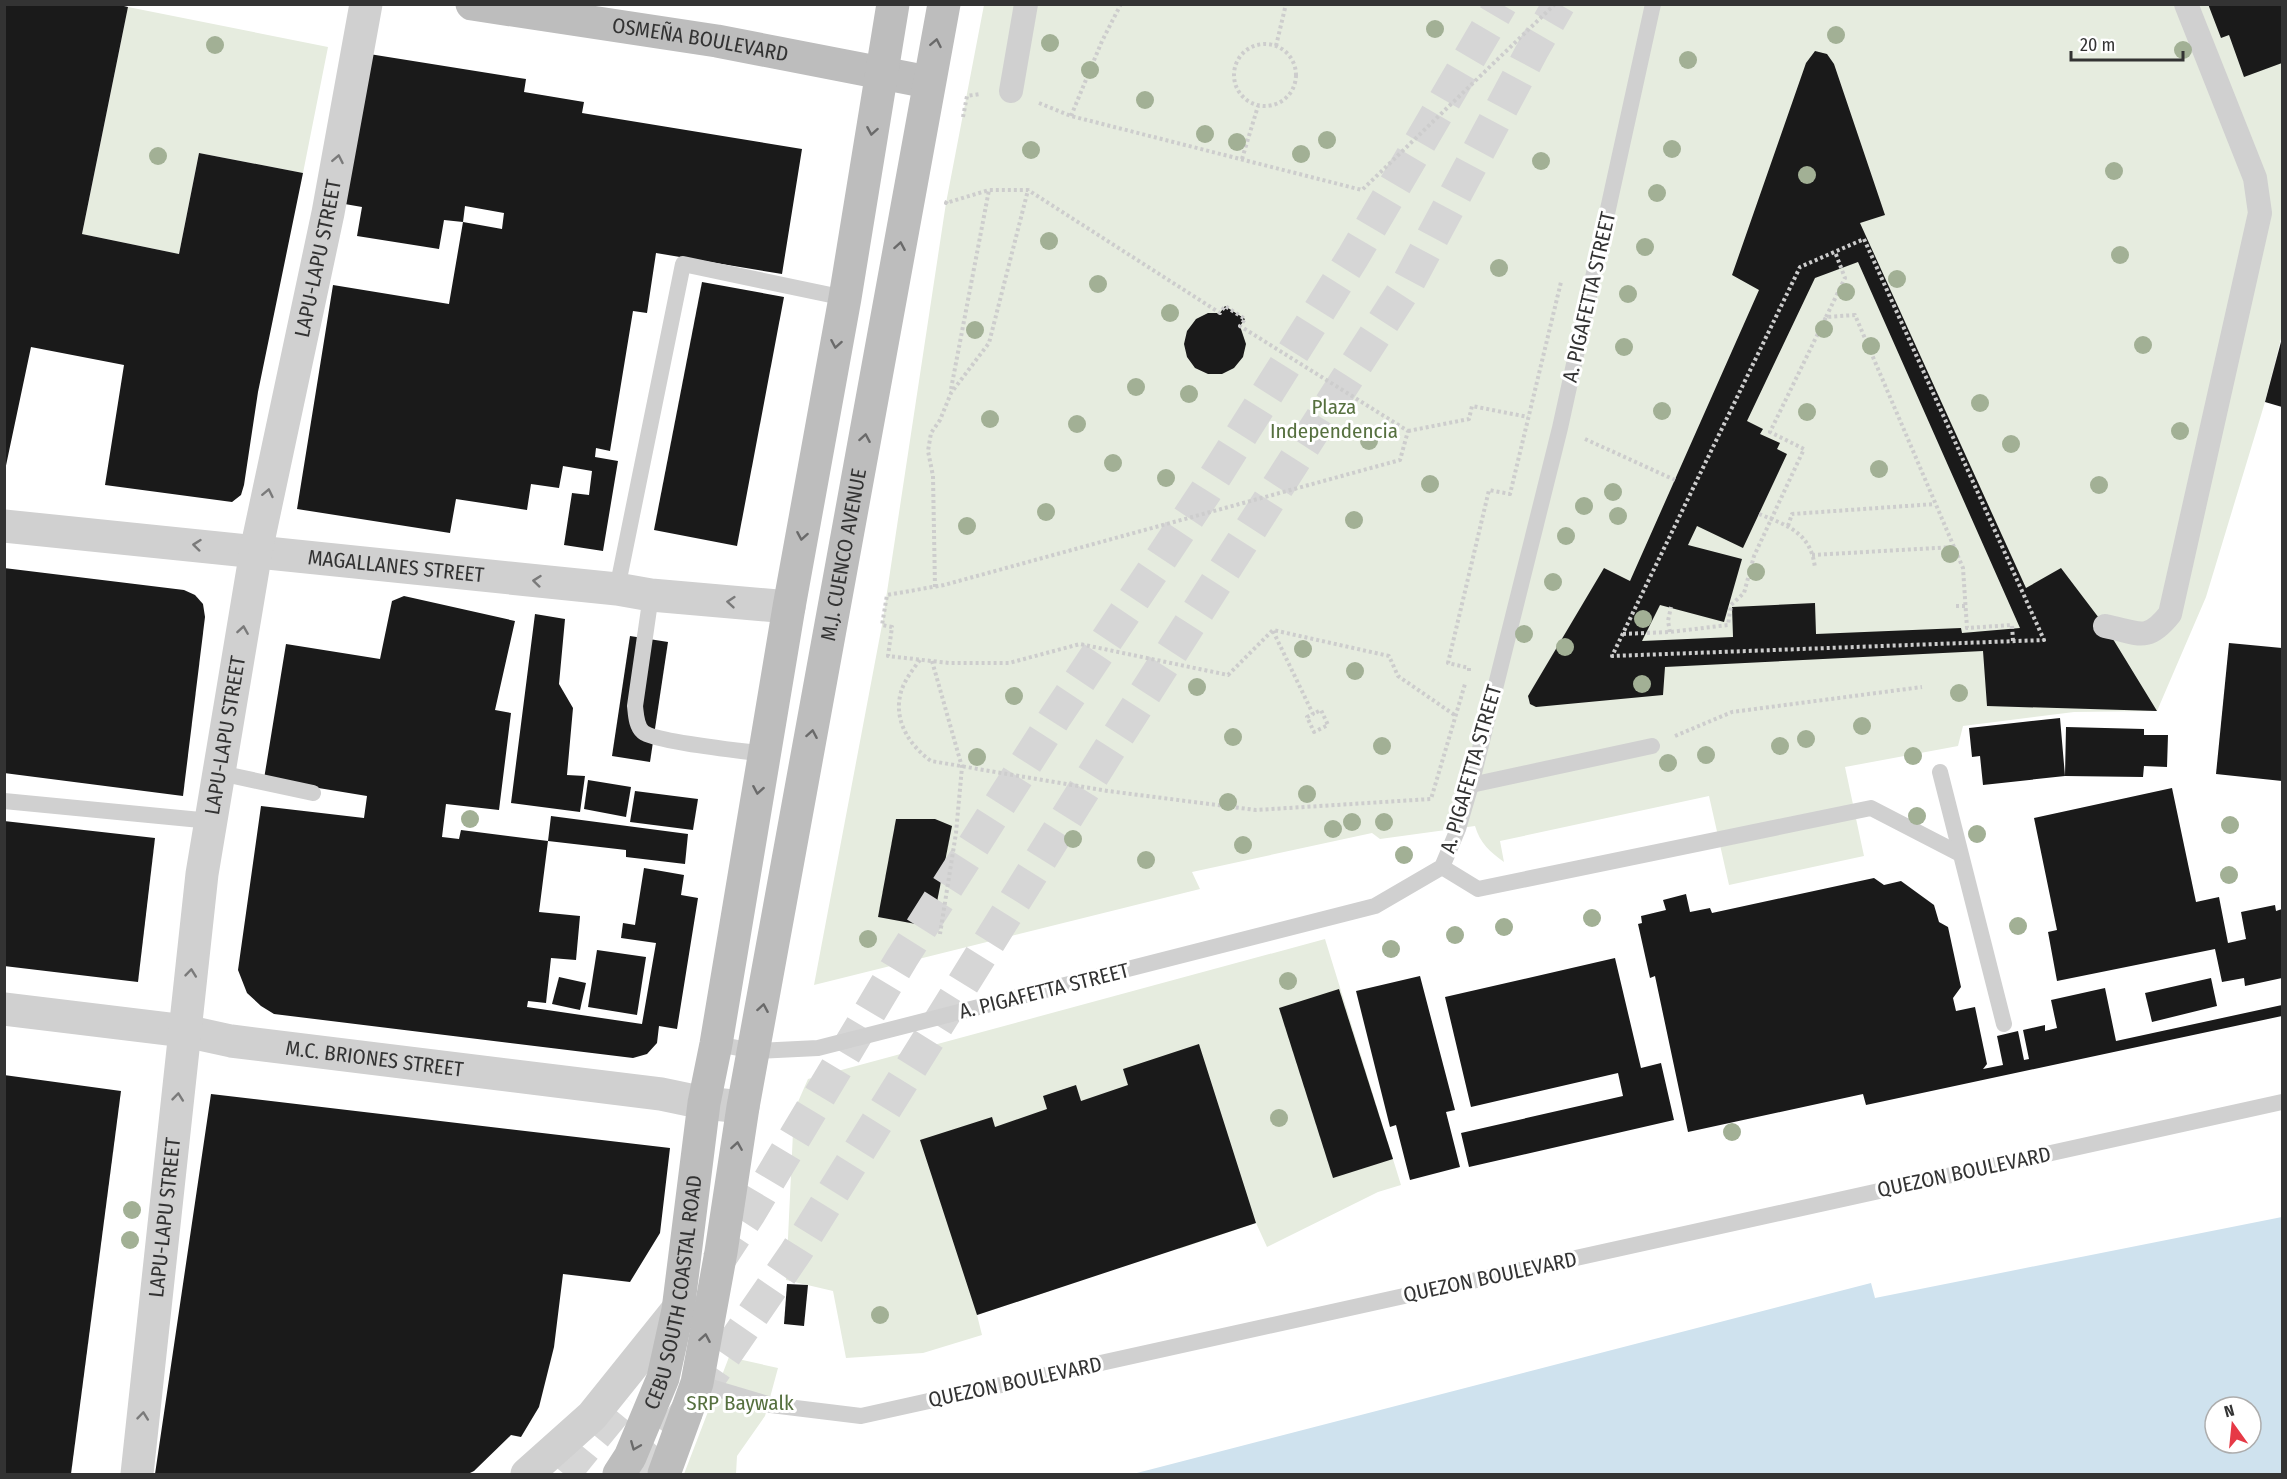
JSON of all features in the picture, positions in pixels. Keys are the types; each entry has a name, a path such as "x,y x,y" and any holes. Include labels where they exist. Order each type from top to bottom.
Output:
{"main road":[{"name":"OSMEÑA BOULEVARD","path":"472,4 515,8 717,41 928,82"},
{"path":"704,1103 716,1044 789,607 845,298 893,4"},
{"name":"M.J. CUENCO AVENUE","path":"743,1107 944,4"},
{"name":"CEBU SOUTH COASTAL ROAD","path":"620,1474 630,1458 663,1377 678,1310 704,1103"},
{"name":"CEBU SOUTH COASTAL ROAD","path":"664,1474 697,1383 721,1252 743,1107"}],"street":[{"name":"LAPU-LAPU STREET","path":"137,1474 202,874 256,551 328,213 366,4"},
{"path":"1011,92 1026,4"},
{"path":"2105,626 2146,635 2158,629 2170,614 2260,213 2256,178 2186,4"},
{"name":"MAGALLANES STREET","path":"4,526 617,589 651,595 789,607"},
{"name":"M.C. BRIONES STREET","path":"4,1009 185,1031 231,1041 661,1094 704,1103 743,1107"},
{"path":"527,1474 592,1416 678,1310 721,1252"}],"lane":[{"name":"A. PIGAFETTA STREET","path":"716,1044 755,1051 818,1048 1375,906 1442,867 1458,829 1471,785 1560,428 1653,4"},
{"path":"617,589 683,264 845,298"},
{"path":"651,595 635,706 637,722 643,732 660,739 765,754"},
{"path":"1471,785 1652,746"},
{"path":"1940,771 2004,1024"},
{"path":"220,773 313,793"},
{"path":"4,801 211,821"},
{"path":"1442,867 1478,890 1871,808 1960,854"},
{"name":"QUEZON BOULEVARD","path":"697,1383 771,1405 861,1416 2283,1102"}],"path":[{"path":"1071,116 1102,41 1121,4"},
{"path":"1276,46 1286,4"},
{"path":"961,128 967,96 1011,92 1071,116 1362,190 1555,4"},
{"path":"1266,44 1276,46 1291,58 1296,77 1288,96 1269,106 1258,106 1248,102 1240,95 1235,85 1235,64 1248,49 1266,44"},
{"path":"1242,159 1258,106"},
{"path":"948,192 946,203 989,190 1029,189 1220,314 1225,306 1245,319 1240,326 1408,430 1469,419 1472,406 1528,417 1560,428 1675,480"},
{"path":"951,393 989,343 1029,189"},
{"path":"935,587 933,476 928,451 931,433 940,420 951,393 989,190"},
{"path":"1864,239 2044,640 1612,656 1800,267 1835,252 1864,239"},
{"path":"1623,634 1670,633 1728,625 1731,605 1744,593 1754,555 1804,449 1770,432 1845,278 1835,252"},
{"path":"920,660 901,691 898,712 906,734 918,751 931,761 1108,791 1256,810 1431,799 1469,668 1448,663 1489,490 1510,494 1561,280"},
{"path":"1826,317 1855,315 1963,568 1967,628 2012,625 2013,642"},
{"path":"1273,630 1228,675 1080,644 1009,663 932,661 888,656 892,627 882,626 887,595 935,587 1400,460 1408,430"},
{"path":"1788,526 1792,514 1935,504"},
{"path":"1759,514 1788,526 1800,534 1810,546 1815,568"},
{"path":"1812,555 1954,548"},
{"path":"1956,606 1965,606"},
{"path":"1670,633 1668,621 1671,607"},
{"path":"1273,630 1389,656 1398,676 1456,716"},
{"path":"1273,630 1313,714"},
{"path":"932,661 962,767 956,833 940,933"},
{"path":"1652,746 1732,712 1922,687"},
{"path":"1321,710 1328,725 1314,732 1306,717 1313,714 1321,710"}],"green space":[{"name":"Plaza Independencia","path":"984,5 2282,5 2282,335 2265,402 2206,597 2157,711 2074,712 1963,726 1958,746 1845,767 1864,856 1729,885 1709,796 1500,841 1504,862 1486,847 1475,826 1380,839 1372,833 1192,872 1200,889 814,985 882,625 946,203"},
{"path":"128,7 328,47 303,173 199,153 179,254 82,234"},
{"path":"1325,939 1401,1185 1378,1192 1267,1247 1256,1223 1179,1249 1151,1163 1022,1206 1050,1291 977,1315 982,1335 923,1353 846,1358 833,1291 786,1280 794,1111 808,1079"},
{"name":"SRP Baywalk","path":"729,1357 778,1368 765,1416 737,1456 736,1474 684,1474"}],"water":[{"path":"2282,1217 2282,1474 1133,1474 1871,1283 1875,1298"}],"building":[{"path":"4,4 116,4 128,7 82,234 179,254 199,153 303,173 258,392 244,485 241,495 232,502 105,485 124,365 31,347 4,475"},
{"path":"2208,4 2282,4 2282,63 2244,77 2229,35 2221,38"},
{"path":"1815,51 1827,54 1834,64 1885,215 1860,223 2026,588 2061,568 2105,626 2157,711 1987,706 1983,651 1665,667 1663,695 1536,707 1530,704 1528,696 1604,568 1630,581 1759,290 1732,275 1806,63","holes":["1858,262 2020,628 1962,633 1961,628 1816,634 1815,603 1732,607 1733,637 1642,641 1660,605 1724,622 1742,559 1688,545 1697,526 1743,548 1787,454 1777,449 1780,443 1760,434 1763,429 1747,421 1815,278"]},
{"path":"363,53 526,79 524,92 584,102 582,113 802,149 782,274 656,253 647,313 633,311 610,451 596,448 595,457 618,461 603,551 564,545 572,493 589,495 592,471 563,466 559,488 531,484 527,510 456,499 450,533 297,509 333,285 449,304 463,222 444,220 439,249 357,236 362,207 339,203","holes":["465,206 504,213 502,229 463,222"]},
{"path":"702,282 784,297 737,546 654,530"},
{"path":"1225,306 1245,319 1240,326 1246,344 1243,357 1234,368 1222,374 1208,374 1195,368 1187,357 1184,344 1187,331 1196,319 1208,313 1220,313"},
{"path":"2282,338 2282,407 2265,402"},
{"path":"4,568 184,590 195,595 203,604 205,617 183,796 4,773"},
{"path":"404,596 515,621 495,710 511,713 499,810 446,804 442,837 459,839 461,830 548,841 539,912 580,916 576,960 551,958 546,1003 528,1001 527,1007 642,1024 656,943 621,938 623,923 635,925 644,868 684,875 681,895 698,898 677,1029 659,1026 657,1043 647,1054 633,1058 274,1014 247,993 238,970 261,806 364,818 367,796 264,779 286,644 380,659 392,601"},
{"path":"535,614 565,619 559,684 573,708 567,775 585,776 580,812 511,803"},
{"path":"630,636 668,642 650,762 612,756"},
{"path":"2229,643 2282,648 2282,781 2216,774"},
{"path":"2060,718 2065,776 1983,785 1980,756 1972,757 1969,728"},
{"path":"2066,727 2144,729 2144,735 2168,735 2167,767 2144,766 2143,777 2065,776"},
{"path":"588,780 631,787 626,817 584,809"},
{"path":"2172,788 2196,902 2219,897 2228,943 2246,939 2241,912 2275,905 2276,911 2282,909 2282,978 2245,986 2244,978 2222,982 2215,949 2057,981 2048,932 2057,930 2034,818"},
{"path":"635,791 698,799 693,830 630,822"},
{"path":"551,816 688,834 685,864 626,857 626,850 548,841"},
{"path":"896,819 935,819 952,826 932,927 878,917"},
{"path":"4,821 155,838 138,982 4,966"},
{"path":"1874,878 1884,885 1901,881 1934,905 1939,922 1948,927 1961,987 1953,998 1956,1011 1975,1007 1987,1064 1983,1069 2003,1065 1997,1036 2018,1031 2024,1060 2029,1059 2023,1030 2045,1025 2045,1031 2057,1028 2051,1000 2105,988 2116,1041 2282,1005 2282,1016 1866,1105 1863,1094 1688,1132 1655,976 1650,978 1638,924 1642,923 1641,916 1666,910 1663,900 1686,894 1690,912 1710,908 1712,913"},
{"path":"597,950 646,957 637,1015 588,1007"},
{"path":"1615,958 1641,1068 1661,1063 1674,1120 1469,1167 1461,1133 1623,1096 1618,1073 1471,1107 1445,997"},
{"path":"1420,976 1455,1110 1446,1112 1460,1167 1410,1180 1396,1125 1390,1127 1356,991"},
{"path":"559,977 586,983 580,1010 552,1004"},
{"path":"2211,978 2217,1006 2152,1022 2145,993"},
{"path":"1339,989 1393,1159 1333,1178 1279,1008"},
{"path":"1199,1044 1256,1223 977,1315 920,1140 992,1117 995,1127 1047,1109 1043,1096 1076,1085 1081,1101 1128,1085 1123,1069"},
{"path":"4,1075 121,1091 71,1474 4,1474"},
{"path":"211,1094 670,1148 660,1233 630,1282 563,1274 554,1347 539,1407 521,1437 511,1435 474,1471 468,1474 155,1474"},
{"path":"787,1284 808,1285 804,1326 784,1324"}],"tunnel":[{"path":"717,1263 749,1214 902,958 1054,719 1206,491 1353,257 1501,4"},
{"path":"639,1474 662,1447 796,1252 1105,756 1407,285 1559,4"},
{"path":"564,1474 626,1398"}]}
